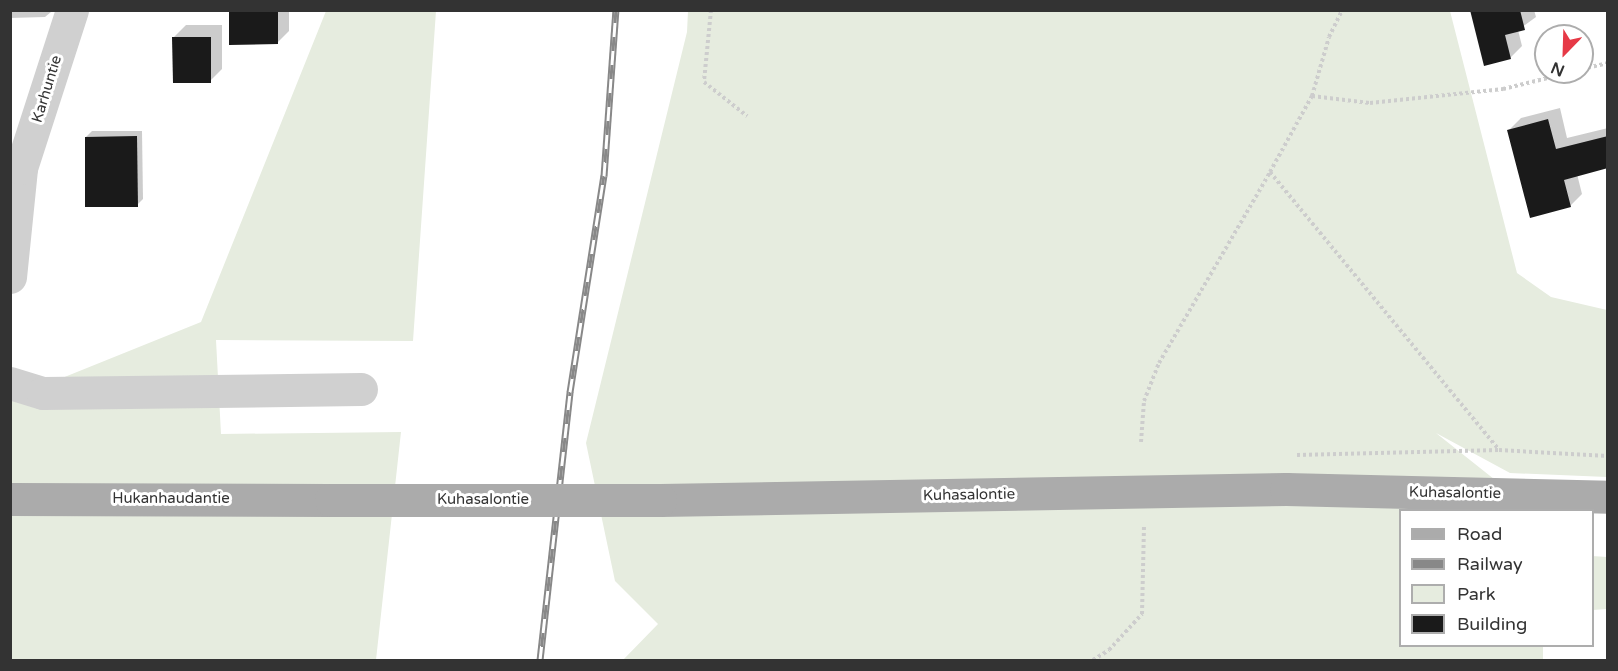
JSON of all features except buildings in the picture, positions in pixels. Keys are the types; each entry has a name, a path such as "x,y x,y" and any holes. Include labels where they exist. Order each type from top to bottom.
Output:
{"main road":[{"name":"Kuhasalontie","path":"331,500 660,500 1286,489 1608,496"},
{"name":"Hukanhaudantie","path":"10,499 331,500"}],"street":[{"name":"Karhuntie","path":"10,277 16,172 72,10"},
{"path":"10,383 43,393 361,389"}],"path":[{"path":"711,10 704,82 747,116"},
{"path":"1141,442 1144,401 1159,363 1312,96 1329,37 1342,10"},
{"path":"1312,96 1370,103 1503,89 1534,81"},
{"path":"1270,172 1499,450 1608,456"},
{"path":"1093,660 1108,650 1142,614 1144,526"}],"green space":[{"path":"326,11 436,11 413,341 216,340 221,434 401,432 376,660 11,660 10,399 201,322"},
{"path":"688,11 1450,11 1517,273 1551,297 1607,310 1607,477 1510,473 1436,433 1532,509 1399,509 1399,647 1543,647 1543,660 623,660 658,624 615,581 586,443 687,32"},
{"path":"1594,556 1607,557 1607,609 1594,610"}],"railway":[{"path":"540,660 570,392 604,176 616,10"}]}
